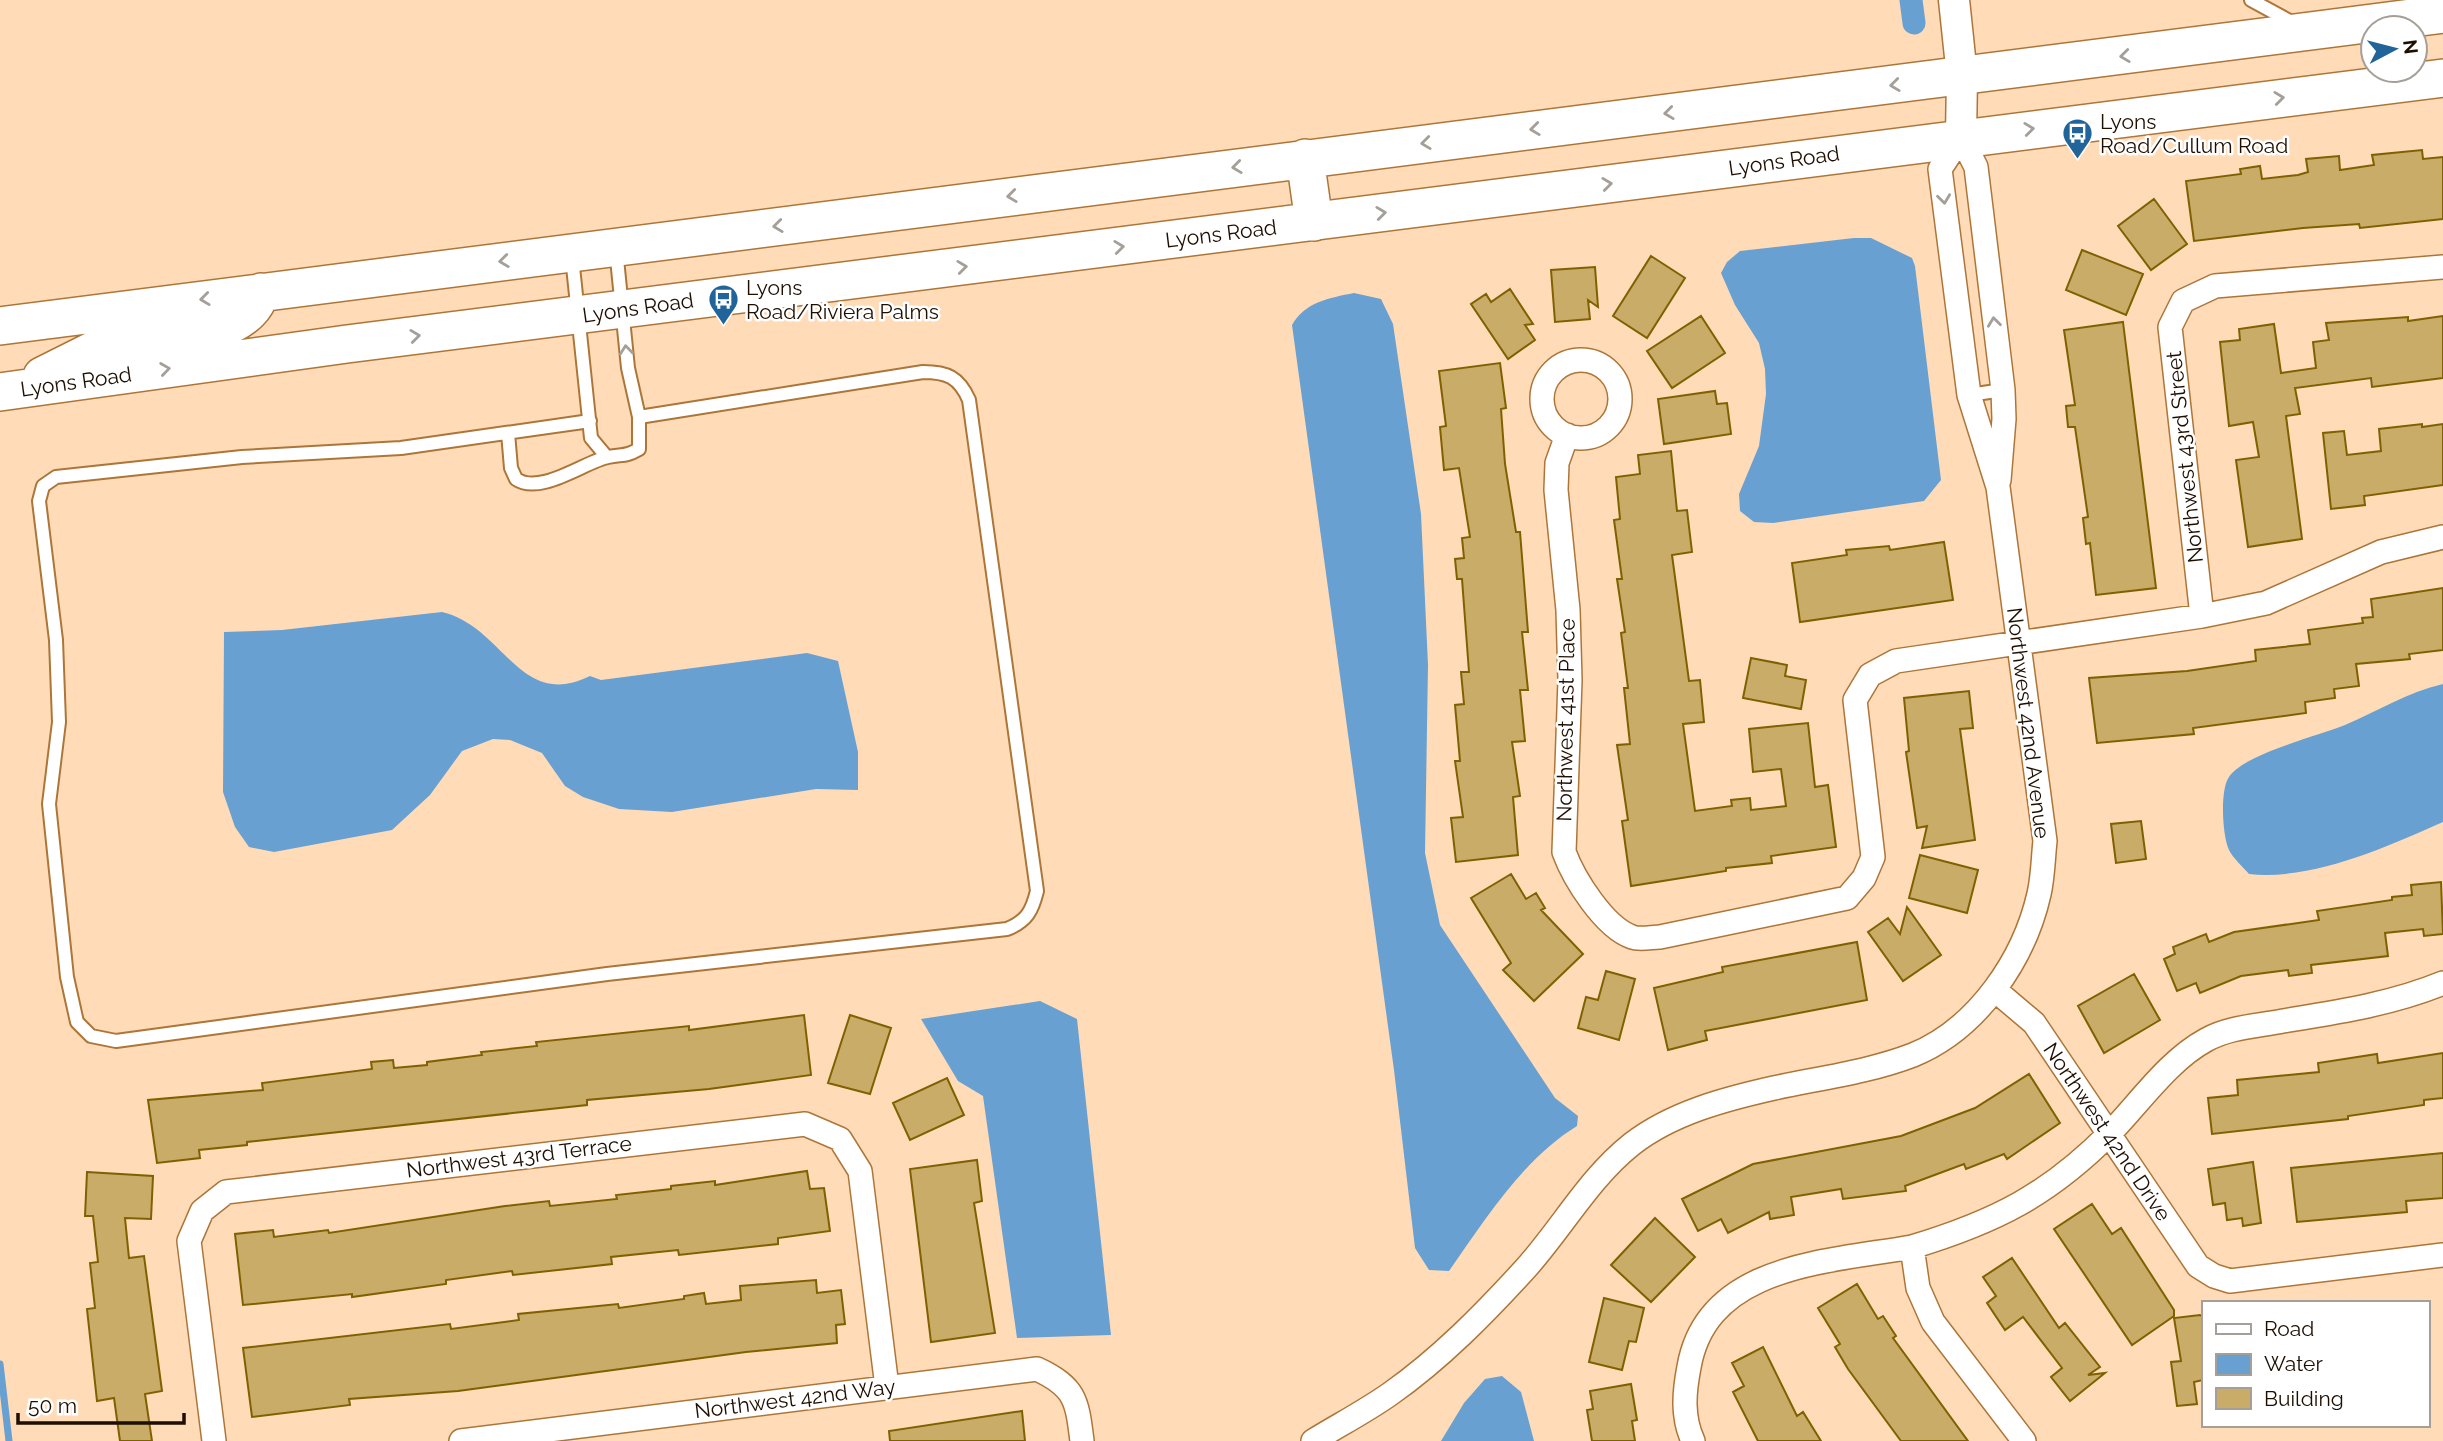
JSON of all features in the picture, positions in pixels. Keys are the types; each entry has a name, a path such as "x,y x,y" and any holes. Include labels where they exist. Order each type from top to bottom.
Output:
{"main road":[{"path":"0,326 2443,14"},
{"name":"Lyons Road","path":"6,391 1961,137 2443,78"},
{"path":"1305,158 1314,222"},
{"path":"6,391 114,340 230,325 244,318 256,306 261,292"}],"street":[{"path":"1954,0 1962,76 1961,137"},
{"name":"Northwest 42nd Avenue","path":"1961,137 1976,167 2003,390 2004,419 1998,487"},
{"name":"Northwest 42nd Avenue","path":"1313,1441 1391,1394 1466,1331 1528,1266 1588,1189 1632,1144 1673,1119 1730,1098 1875,1066 1914,1054 1961,1025 1996,990 2022,943 2039,894 2045,841 1998,487 1969,395 1940,169 1961,137"},
{"name":"Northwest 43rd Street","path":"2202,617 2170,327 2183,300 2215,286 2443,267"},
{"name":"Northwest 41st Place","path":"1566,435 1557,463 1556,490 1569,638 1564,852 1572,874 1610,923 1633,938 1660,937 1847,898 1864,878 1873,857 1855,700 1870,675 1896,661 2019,644"},
{"path":"2019,644 2202,617 2266,603 2381,551 2443,537"},
{"path":"1693,1441 1685,1413 1685,1390 1694,1344 1712,1315 1730,1294 1795,1267 1912,1247 1970,1230 2015,1208 2065,1177 2172,1067 2206,1040 2240,1028 2383,1004 2443,983"},
{"name":"Northwest 42nd Drive","path":"1996,990 2034,1023 2198,1266 2214,1276 2230,1282 2443,1255"},
{"name":"Northwest 43rd Terrace","path":"214,1441 189,1241 202,1211 226,1192 805,1124 840,1139 860,1171 887,1387"},
{"path":"1912,1247 1918,1288 1933,1322 2024,1441"},
{"name":"Northwest 42nd Way","path":"461,1441 1037,1369 1062,1380 1077,1402 1082,1441"}],"lane":[{"path":"2251,0 2308,31"},
{"path":"508,433 511,468 516,479 530,485 579,470 606,456 625,457 639,449 639,417 628,368 616,248"},
{"path":"572,253 591,438 606,456"},
{"path":"590,421 401,448 242,457 56,477 43,486 39,501 57,640 59,722 49,804 68,977 77,1022 91,1036 116,1041 607,974 1007,929 1020,924 1032,911 1037,891 969,400 963,385 941,372 923,372 639,417"},
{"path":"1969,395 2003,390"}],"water":[{"path":"1871,238 1912,258 1915,266 1941,480 1924,501 1773,523 1754,522 1740,511 1739,494 1759,446 1766,394 1765,369 1759,343 1735,305 1721,273 1727,262 1740,251"},
{"path":"1354,293 1381,299 1393,324 1421,514 1428,665 1425,853 1440,925 1555,1098 1578,1116 1577,1126 1539,1155 1506,1192 1449,1271 1429,1270 1415,1248 1394,1070 1292,325 1297,317 1311,306"},
{"path":"442,612 464,620 482,633 513,663 546,683 566,684 590,676 601,680 807,653 838,661 858,752 858,790 816,789 672,812 619,809 583,797 565,786 542,753 510,740 493,739 462,751 430,795 392,830 274,852 249,847 235,827 223,792 224,632 282,630"},
{"path":"2443,684 2443,822 2398,842 2323,867 2273,875 2249,874 2229,850 2224,823 2224,791 2229,777 2237,769 2265,753 2345,725 2405,697"},
{"path":"1040,1001 1077,1019 1111,1335 1017,1338 983,1096 958,1081 921,1019"},
{"path":"1502,1376 1521,1392 1534,1441 1441,1441 1464,1403 1485,1379"}],"building":[{"path":"2422,150 2423,159 2443,157 2443,219 2360,228 2359,224 2303,228 2194,241 2186,181 2241,174 2240,169 2260,166 2262,179 2298,175 2308,172 2306,159 2339,156 2340,170 2374,165 2372,155"},
{"path":"2154,199 2187,244 2151,270 2118,226"},
{"path":"2082,250 2143,274 2126,315 2066,290"},
{"path":"1651,256 1685,278 1647,338 1613,316"},
{"path":"1595,267 1598,307 1588,300 1590,319 1555,322 1551,270"},
{"path":"1510,289 1533,324 1525,325 1535,340 1508,359 1471,304 1486,294 1491,302"},
{"path":"1701,316 1725,353 1672,388 1647,351"},
{"path":"2443,316 2443,378 2372,387 2371,378 2295,388 2300,414 2286,416 2302,539 2248,547 2236,460 2259,457 2253,422 2229,426 2220,342 2240,340 2239,329 2274,324 2281,373 2316,368 2313,342 2329,340 2326,323 2408,317 2408,321"},
{"path":"2123,322 2156,588 2096,595 2090,543 2086,544 2083,518 2088,517 2075,427 2068,427 2066,406 2075,405 2064,330"},
{"path":"1500,363 1506,408 1501,409 1505,464 1516,532 1520,532 1528,632 1522,632 1528,690 1520,690 1525,741 1512,742 1520,796 1513,797 1518,855 1456,862 1451,818 1463,817 1455,761 1460,761 1455,705 1464,704 1461,672 1469,672 1462,579 1457,579 1455,559 1464,558 1462,538 1470,537 1459,468 1444,470 1440,427 1446,426 1439,371"},
{"path":"1715,391 1717,404 1727,403 1731,434 1664,444 1658,399"},
{"path":"2422,424 2422,427 2443,424 2443,485 2364,496 2365,505 2331,509 2323,433 2344,431 2347,455 2381,451 2379,429"},
{"path":"1671,451 1677,511 1687,510 1692,552 1672,555 1689,681 1700,680 1704,722 1683,724 1695,811 1732,806 1731,800 1750,798 1751,810 1786,806 1781,769 1753,772 1749,729 1808,723 1815,787 1828,785 1836,847 1771,856 1772,863 1726,868 1726,871 1631,886 1622,821 1628,820 1617,745 1630,744 1624,688 1628,688 1621,633 1625,632 1617,579 1622,579 1614,520 1620,519 1616,477 1640,474 1638,455"},
{"path":"1944,542 1953,600 1800,622 1792,563 1847,555 1846,550 1889,546 1890,550"},
{"path":"2443,588 2443,650 2409,654 2410,659 2356,664 2359,686 2334,689 2335,698 2305,702 2306,713 2193,728 2194,734 2097,743 2089,678 2187,671 2256,661 2255,650 2310,644 2308,630 2363,623 2362,618 2373,617 2371,599"},
{"path":"1751,658 1787,665 1785,676 1806,680 1801,709 1743,698"},
{"path":"1969,691 1973,728 1960,729 1975,840 1922,848 1927,826 1917,828 1906,752 1909,751 1904,698"},
{"path":"2141,821 2146,859 2116,863 2111,824"},
{"path":"1920,855 1978,870 1967,913 1909,898"},
{"path":"1511,874 1526,899 1536,893 1545,908 1541,910 1583,954 1534,1001 1503,970 1511,963 1471,898"},
{"path":"2441,882 2443,934 2424,936 2423,929 2385,933 2388,956 2311,965 2312,973 2289,976 2288,970 2241,976 2200,993 2196,983 2177,991 2164,959 2175,954 2173,947 2206,934 2209,942 2234,932 2319,920 2317,911 2392,900 2392,897 2412,895 2411,885"},
{"path":"1907,907 1941,955 1903,981 1868,932 1888,918 1900,934"},
{"path":"1857,942 1867,1000 1705,1031 1707,1040 1668,1050 1654,988 1723,972 1722,967"},
{"path":"1606,971 1635,979 1619,1040 1578,1028 1586,997 1598,1000"},
{"path":"2134,974 2160,1020 2104,1053 2078,1006"},
{"path":"804,1015 811,1075 709,1089 587,1100 587,1105 247,1142 247,1145 199,1150 200,1158 157,1163 148,1100 263,1090 262,1083 372,1069 371,1062 393,1060 394,1068 427,1065 427,1062 482,1055 481,1052 537,1046 536,1042 689,1026 689,1030"},
{"path":"850,1015 891,1028 870,1094 828,1083"},
{"path":"2443,1053 2443,1098 2424,1100 2424,1105 2348,1116 2348,1119 2212,1134 2208,1098 2238,1095 2237,1080 2319,1072 2318,1063 2377,1054 2378,1063"},
{"path":"2029,1074 2060,1123 2007,1159 2004,1154 1966,1169 1964,1164 1905,1186 1906,1191 1843,1199 1841,1189 1791,1197 1794,1215 1770,1219 1769,1212 1728,1233 1721,1219 1698,1231 1682,1199 1753,1164 1901,1136 1975,1108"},
{"path":"947,1078 964,1115 910,1140 893,1103"},
{"path":"2443,1153 2443,1198 2406,1201 2407,1212 2297,1222 2291,1168"},
{"path":"977,1160 982,1201 974,1203 995,1333 931,1342 910,1169"},
{"path":"2253,1162 2261,1223 2243,1226 2242,1218 2227,1220 2225,1203 2213,1205 2208,1169"},
{"path":"807,1171 810,1189 824,1188 830,1231 778,1238 778,1244 679,1255 678,1250 611,1257 612,1264 513,1275 512,1271 446,1280 446,1284 352,1297 352,1294 243,1305 235,1234 273,1230 274,1237 328,1230 329,1233 505,1206 549,1201 550,1206 617,1199 616,1195 671,1189 671,1186 715,1181 715,1185"},
{"path":"87,1172 153,1176 151,1219 125,1218 129,1258 144,1256 162,1391 145,1394 152,1441 120,1441 114,1398 97,1401 87,1309 95,1308 90,1263 98,1262 93,1216 85,1216"},
{"path":"2092,1204 2112,1234 2121,1228 2174,1310 2174,1316 2132,1345 2054,1229"},
{"path":"1655,1218 1695,1257 1651,1302 1611,1265"},
{"path":"2012,1258 2059,1328 2065,1323 2100,1367 2088,1375 2105,1373 2070,1401 2051,1377 2062,1368 2023,1317 2005,1330 1987,1303 1996,1296 1983,1277"},
{"path":"816,1280 817,1293 841,1290 845,1324 836,1325 837,1343 746,1352 458,1391 349,1399 350,1405 252,1417 243,1348 450,1324 451,1329 519,1320 518,1314 618,1304 619,1308 684,1299 684,1296 704,1293 706,1304 741,1300 740,1286"},
{"path":"1857,1284 1878,1319 1883,1316 1896,1336 1893,1338 1968,1441 1901,1441 1848,1369 1835,1347 1840,1344 1818,1308"},
{"path":"1604,1298 1644,1308 1636,1342 1629,1341 1622,1370 1589,1362"},
{"path":"2202,1316 2202,1380 2194,1382 2197,1404 2177,1406 2171,1362 2181,1361 2174,1318"},
{"path":"1763,1347 1797,1416 1803,1412 1821,1441 1758,1441 1733,1392 1744,1386 1732,1363"},
{"path":"1631,1384 1637,1420 1632,1421 1635,1441 1592,1441 1587,1410 1593,1409 1590,1391"},
{"path":"1022,1411 1025,1441 890,1441 889,1431"}],"waterway":[{"path":"1911,0 1914,23"},
{"path":"0,1364 9,1441"}],"place":[{"name":"Lyons Road/Cullum Road","path":"2077,161"},
{"name":"Lyons Road/Riviera Palms","path":"723,327"}]}
